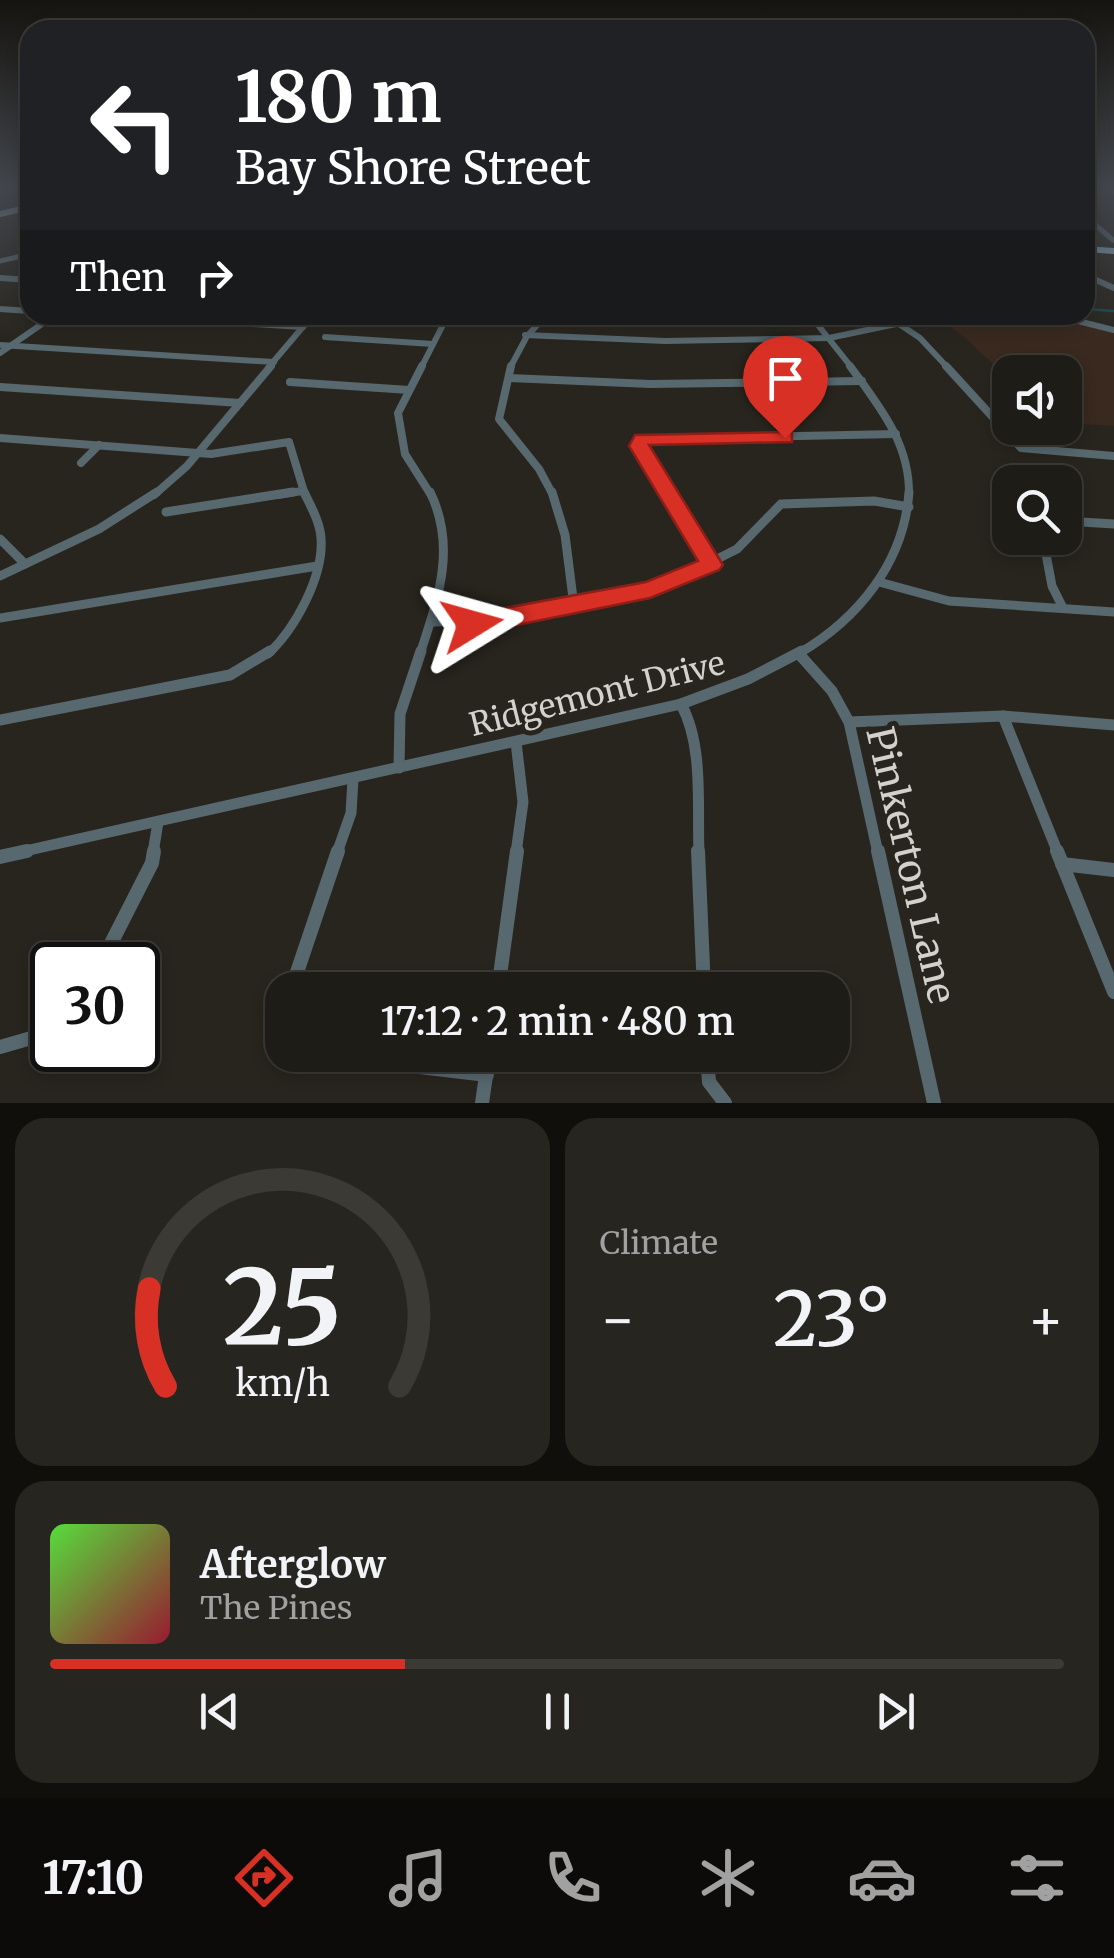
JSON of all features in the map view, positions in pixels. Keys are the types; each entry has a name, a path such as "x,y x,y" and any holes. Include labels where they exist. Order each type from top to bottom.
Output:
{"street":[{"path":"0,353 40,325"},
{"path":"270,325 303,327"},
{"path":"399,768 400,714 440,592 444,536 431,490 405,454 398,413 443,325"},
{"path":"536,325 524,335 499,418 536,465 557,505 566,533 574,606"},
{"name":"Ridgemont Drive","path":"0,857 681,704 746,681 799,654 842,623 880,582 897,550 908,506 909,474 896,434 862,381 818,325"},
{"path":"524,335 666,341 829,338 894,325"},
{"path":"900,325 920,338 1024,450 1114,456"},
{"path":"0,576 142,503 172,482 303,327"},
{"path":"325,337 433,344"},
{"path":"0,344 274,362"},
{"path":"509,378 650,384 862,381"},
{"path":"290,382 409,390"},
{"path":"0,387 240,403"},
{"path":"711,565 639,446 644,438 896,434"},
{"path":"0,438 198,453 236,452 289,442 293,447 292,466 322,538 317,566 280,641 242,670 0,720"},
{"path":"81,463 99,445"},
{"path":"166,512 302,490"},
{"path":"431,622 486,624 660,586 711,565 737,548 781,504 874,502 908,506"},
{"path":"1082,522 1114,524"},
{"path":"0,539 25,564"},
{"path":"1046,555 1052,586 1064,608"},
{"path":"0,618 317,566"},
{"path":"880,582 949,601 1114,612"},
{"name":"Pinkerton Lane","path":"799,654 832,691 848,722 934,1103"},
{"path":"681,704 690,720 694,741 703,972"},
{"path":"848,722 1004,716 1114,725"},
{"path":"1004,716 1114,992"},
{"path":"500,972 523,802 516,742"},
{"path":"297,972 351,813 353,778"},
{"path":"112,942 152,863 158,822"},
{"path":"1062,864 1114,870"},
{"path":"0,1047 30,1038"},
{"path":"455,1072 487,1076"},
{"path":"482,1103 487,1072"},
{"path":"711,1072 718,1097"}],"shaded area":[{"path":"947,325 1085,325 1114,332 1114,426 1082,424 1082,355 992,355 992,363"}],"waterway":[{"path":"1095,310 1114,311"}],"route":[{"path":"472,624 500,622 650,590 711,565 639,446 642,439 785,438"}]}
